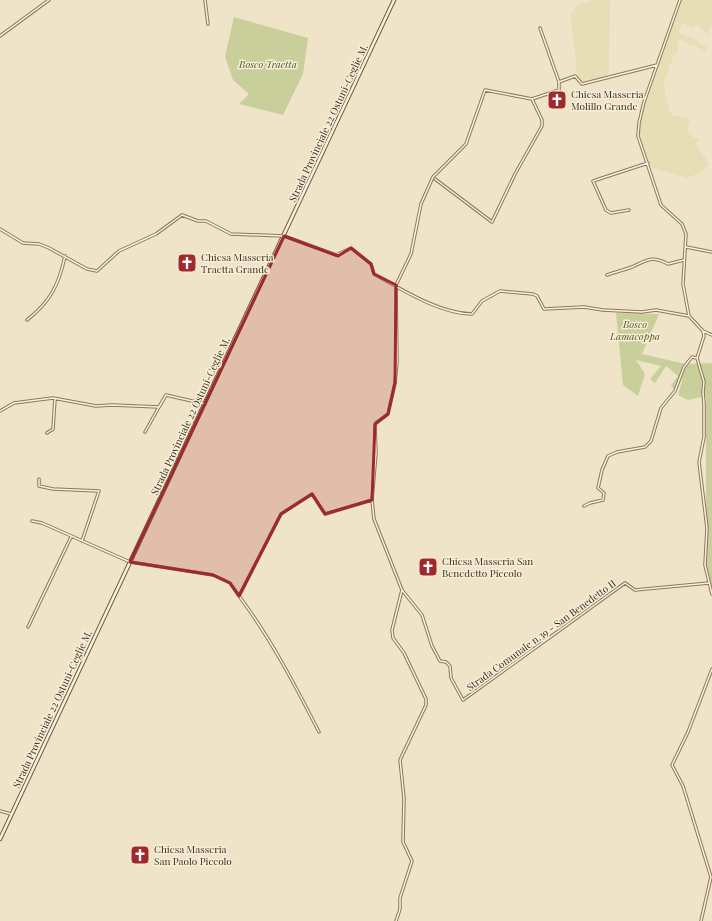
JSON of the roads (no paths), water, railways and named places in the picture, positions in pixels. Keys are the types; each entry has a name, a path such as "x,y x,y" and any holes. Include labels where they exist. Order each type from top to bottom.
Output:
{"main road":[{"name":"Strada Provinciale 22 Ostuni-Ceglie M.","path":"0,839 394,0"}],"street":[{"path":"0,36 49,0"},
{"path":"205,0 208,24"},
{"path":"680,0 644,102 638,132 661,205 682,224 686,234 683,284 689,316 703,331 712,335"},
{"path":"396,921 400,909 400,898 412,861 403,842 404,798 400,760 426,704 426,699 404,653 393,638 392,630 402,590 374,519 372,500 376,453 375,426 389,412 397,371 396,285 411,254 422,204 433,177 466,144 483,92 485,90 532,98 559,90 559,82 540,28"},
{"path":"559,82 576,76 579,83 582,84 657,65"},
{"path":"435,179 492,222 515,174 542,126 542,120 532,98"},
{"path":"629,210 611,213 606,210 593,181 648,162"},
{"path":"0,230 23,243 39,244 65,256 87,270 97,272 119,251 156,234 182,215 198,221 206,221 231,234 284,236 336,255 351,248 371,264 374,274 420,299 451,311 469,314 474,313 478,304 503,291 533,294 537,296 544,309 584,307 603,310 642,312 656,310 689,316"},
{"path":"686,247 712,252"},
{"path":"27,320 43,306 52,295 60,279 65,256"},
{"path":"607,275 653,258 668,264 684,260"},
{"path":"703,331 697,358 704,382 704,437 699,462 707,528 705,565 712,594"},
{"path":"584,506 603,500 604,493 598,488 602,470 608,456 617,452 646,447 651,441 661,408 675,391 686,364 692,357 697,358"},
{"path":"146,432 166,395 205,404"},
{"path":"0,411 14,403 55,399 96,406 112,405 159,407"},
{"path":"47,432 53,429 55,399"},
{"path":"39,479 39,486 54,489 99,491 82,541"},
{"path":"239,596 282,514 312,494 325,514 372,500"},
{"path":"32,521 42,523 130,562 213,575 230,584 273,647 292,679 319,732"},
{"path":"28,628 72,537"},
{"name":"Strada Comunale n.39 - San Benedetto II","path":"402,590 422,615 432,646 440,661 446,662 450,666 451,678 463,700 625,583 635,590 709,583"},
{"path":"701,921 712,878 683,786 672,765 688,732 712,669"},
{"path":"0,810 11,814"}],"place":[{"name":"Chiesa Masseria Molillo Grande","path":"557,100"},
{"name":"Chiesa Masseria Traetta Grande","path":"187,263"},
{"name":"Chiesa Masseria San Benedetto Piccolo","path":"428,567"},
{"name":"Chiesa Masseria San Paolo Piccolo","path":"140,855"}],"park label":[{"name":"Bosco Traetta","path":"268,64"},
{"name":"Bosco Lamacoppa","path":"635,330"}]}
